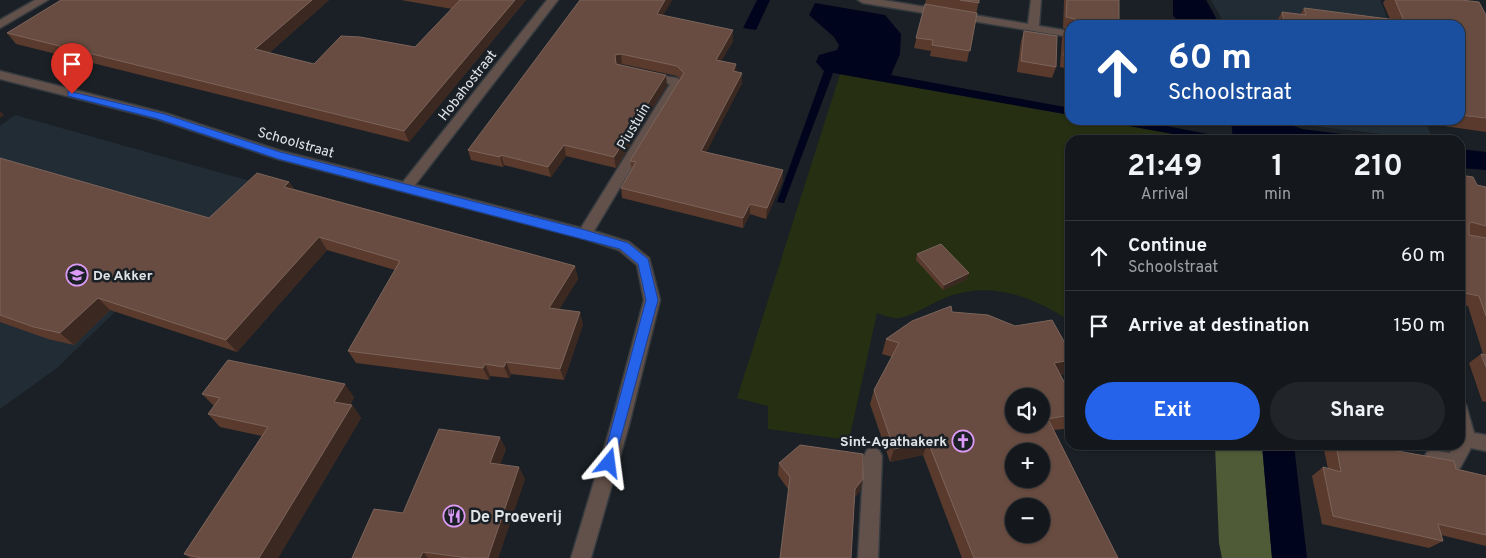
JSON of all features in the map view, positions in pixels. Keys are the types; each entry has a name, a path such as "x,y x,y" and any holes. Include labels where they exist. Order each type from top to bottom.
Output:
{"street":[{"path":"1,23 43,0"},
{"name":"Hobahostraat","path":"405,189 553,0"},
{"path":"864,0 1065,33"},
{"path":"1033,27 1036,0"},
{"name":"Piustuin","path":"585,234 677,82 632,72"},
{"name":"Schoolstraat","path":"0,75 161,116 278,155 585,234 624,246 644,262 652,300 620,425 581,558"},
{"path":"1465,431 1467,439 1465,443"},
{"path":"1467,439 1486,443"},
{"path":"1416,455 1454,462 1461,450"},
{"path":"868,558 874,456"}],"shaded area":[{"path":"1211,0 1380,0 1388,20 1222,20"},
{"name":"De Akker","path":"15,115 250,181 57,368 0,409 0,126"},
{"path":"1306,125 1427,125 1431,135 1390,135"}],"green space":[{"path":"840,74 1065,114 1065,125 1124,125 1178,135 1065,135 1065,318 1042,305 1012,294 981,290 950,296 913,314 900,318 877,313 849,440 768,429 768,406 737,398"},
{"path":"1215,450 1262,450 1272,558 1222,558 1219,543"}],"water":[{"path":"757,0 770,0 756,30 743,28"},
{"path":"1173,0 1206,0 1217,20 1176,20 1173,15"},
{"path":"815,3 885,15 901,34 900,54 891,75 1065,107 1065,114 833,73 784,203 777,202 824,71 816,62 819,55 837,50 839,45 834,37 809,15"},
{"path":"1124,125 1162,125 1213,135 1178,135"},
{"path":"1232,125 1291,125 1302,129 1349,135 1233,135"},
{"path":"1465,150 1486,152 1486,170 1465,168"},
{"path":"1262,450 1295,450 1307,558 1272,558"}],"building":[{"path":"61,0 312,0 255,49 314,64 341,36 360,37 415,47 460,0 515,0 404,131 7,33"},
{"path":"580,0 665,0 657,14 733,30 716,60 736,64 733,71 742,73 701,151 783,170 767,208 750,204 743,218 621,188 636,162 630,161 684,73 677,66 621,54 615,55 616,64 666,75 614,157 564,145 548,167 501,155 500,157 468,150"},
{"path":"960,0 979,0 979,3"},
{"path":"1067,0 1119,0 1119,20 1075,20 1066,17"},
{"path":"1395,0 1461,0 1479,2 1486,15 1486,118 1465,116 1465,20 1404,20"},
{"path":"925,4 977,13 970,51 932,45 933,40 916,38"},
{"path":"1304,8 1396,20 1284,20 1282,12 1306,15"},
{"path":"1024,31 1057,36 1056,67 1021,61"},
{"path":"0,158 209,218 257,173 289,182 284,187 575,266 549,308 580,312 560,369 506,362 504,367 485,364 483,368 348,351 400,261 319,237 226,340 98,298 60,333 34,327 0,315"},
{"path":"1465,176 1473,177 1477,185 1486,187 1486,226 1471,222 1469,224 1469,235 1486,238 1486,316 1479,296 1465,293"},
{"path":"941,244 969,273 944,285 917,254"},
{"name":"Sint-Agathakerk","path":"951,306 952,312 988,315 1015,326 1052,320 1065,343 1065,361 1054,363 1065,384 1065,416 1050,419 1050,388 1005,388 1005,433 1050,433 1050,423 1118,558 974,558 928,442 894,449 874,390 899,343 886,339 912,321"},
{"path":"1481,354 1486,355 1486,367"},
{"path":"228,360 345,384 334,402 352,405 259,558 201,558 184,554 268,427 208,414 220,398 202,394"},
{"path":"439,429 500,437 490,463 519,467 488,558 468,558 423,552 420,558 352,558 374,509 403,513"},
{"path":"800,445 863,454 863,479 855,489 851,558 780,558 790,477 779,463"},
{"path":"1337,450 1392,450 1454,461 1456,469 1486,476 1486,535 1438,524 1443,541 1333,516 1323,467 1341,472"}],"place":[{"name":"De Akker","path":"77,275"},
{"name":"Sint-Agathakerk","path":"963,441"},
{"name":"De Proeverij","path":"454,516"}],"route":[{"path":"72,94 161,116 278,155 585,234 624,246 644,262 652,300 609,463"}]}
